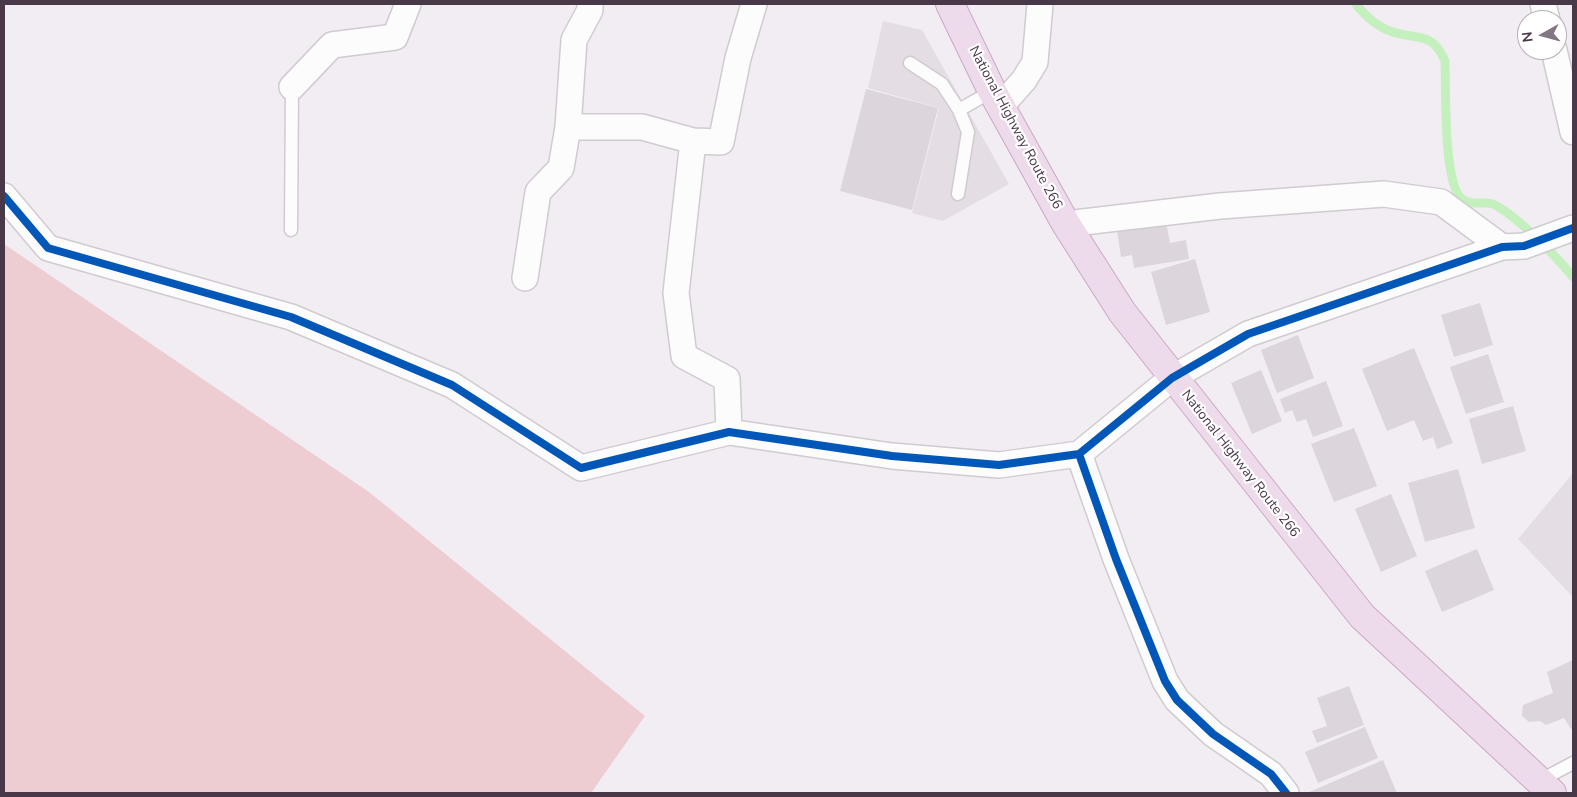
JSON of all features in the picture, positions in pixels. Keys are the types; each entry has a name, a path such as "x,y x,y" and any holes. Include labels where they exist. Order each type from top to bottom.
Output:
{"highway":[{"name":"National Highway Route 266","path":"950,4 996,98 1066,224 1122,312 1172,378 1362,616 1546,787"}],"street":[{"path":"292,87 332,45 396,37 408,4"},
{"path":"524,278 538,192 561,168 568,127 574,40 590,10 590,4"},
{"path":"568,127 642,127 693,141 721,142 738,58 754,4"},
{"path":"996,98 1024,80 1035,62 1040,4"},
{"path":"1556,60 1573,132"},
{"path":"693,141 676,294 680,329 684,356 727,378 729,432"},
{"path":"1066,224 1220,206 1384,194 1441,202 1513,246"},
{"path":"4,196 48,248 290,317 452,385 581,468 729,432 892,456 999,465 1078,454 1172,378 1248,334 1513,246 1563,232"},
{"path":"1078,454 1116,559 1165,681 1177,700 1213,734 1271,774 1286,793"}],"lane":[{"path":"910,63 942,84 958,110 968,132 958,194"},
{"path":"291,230 292,87"},
{"path":"958,110 996,98"},
{"path":"1546,787 1573,763"}],"shaded area":[{"path":"883,21 922,30 1009,184 943,221 912,213 939,108 868,88"},
{"path":"4,244 369,492 645,716 591,793 4,793"},
{"path":"1573,473 1573,597 1518,539"}],"building":[{"path":"866,89 938,108 912,210 840,191"},
{"path":"1166,222 1170,243 1186,240 1189,259 1134,268 1132,255 1121,257 1117,230"},
{"path":"1195,259 1210,312 1166,325 1151,272"},
{"path":"1480,303 1493,345 1454,357 1441,315"},
{"path":"1298,335 1314,378 1277,393 1261,350"},
{"path":"1414,348 1453,443 1437,449 1433,437 1423,441 1414,420 1387,431 1362,369"},
{"path":"1488,354 1504,402 1466,414 1450,367"},
{"path":"1261,370 1282,421 1252,434 1231,383"},
{"path":"1326,381 1343,426 1313,437 1306,419 1297,422 1292,410 1285,413 1280,399"},
{"path":"1513,406 1526,451 1482,464 1469,419"},
{"path":"1354,428 1377,486 1334,502 1311,444"},
{"path":"1458,469 1475,528 1425,542 1408,483"},
{"path":"1391,494 1417,556 1381,572 1355,509"},
{"path":"1477,549 1494,590 1442,612 1425,571"},
{"path":"1573,660 1573,728 1571,729 1564,718 1546,725 1540,721 1529,722 1522,716 1523,705 1553,693 1547,672"},
{"path":"1349,686 1364,725 1317,743 1312,731 1327,726 1317,698"},
{"path":"1365,727 1378,758 1318,783 1305,752"},
{"path":"1383,760 1397,793 1307,793"}],"waterway":[{"path":"1356,4 1368,17 1382,27 1393,32 1423,38 1435,45 1440,51 1445,61 1447,134 1451,175 1456,190 1462,199 1470,203 1495,205 1514,218 1573,277"}],"cycle path":[{"path":"4,196 48,248 291,317 452,385 581,468 729,432 892,456 999,465 1079,454 1172,378 1248,334 1502,247 1524,246 1573,228"},
{"path":"1079,454 1116,559 1165,681 1177,700 1213,734 1271,774 1286,793"}]}
